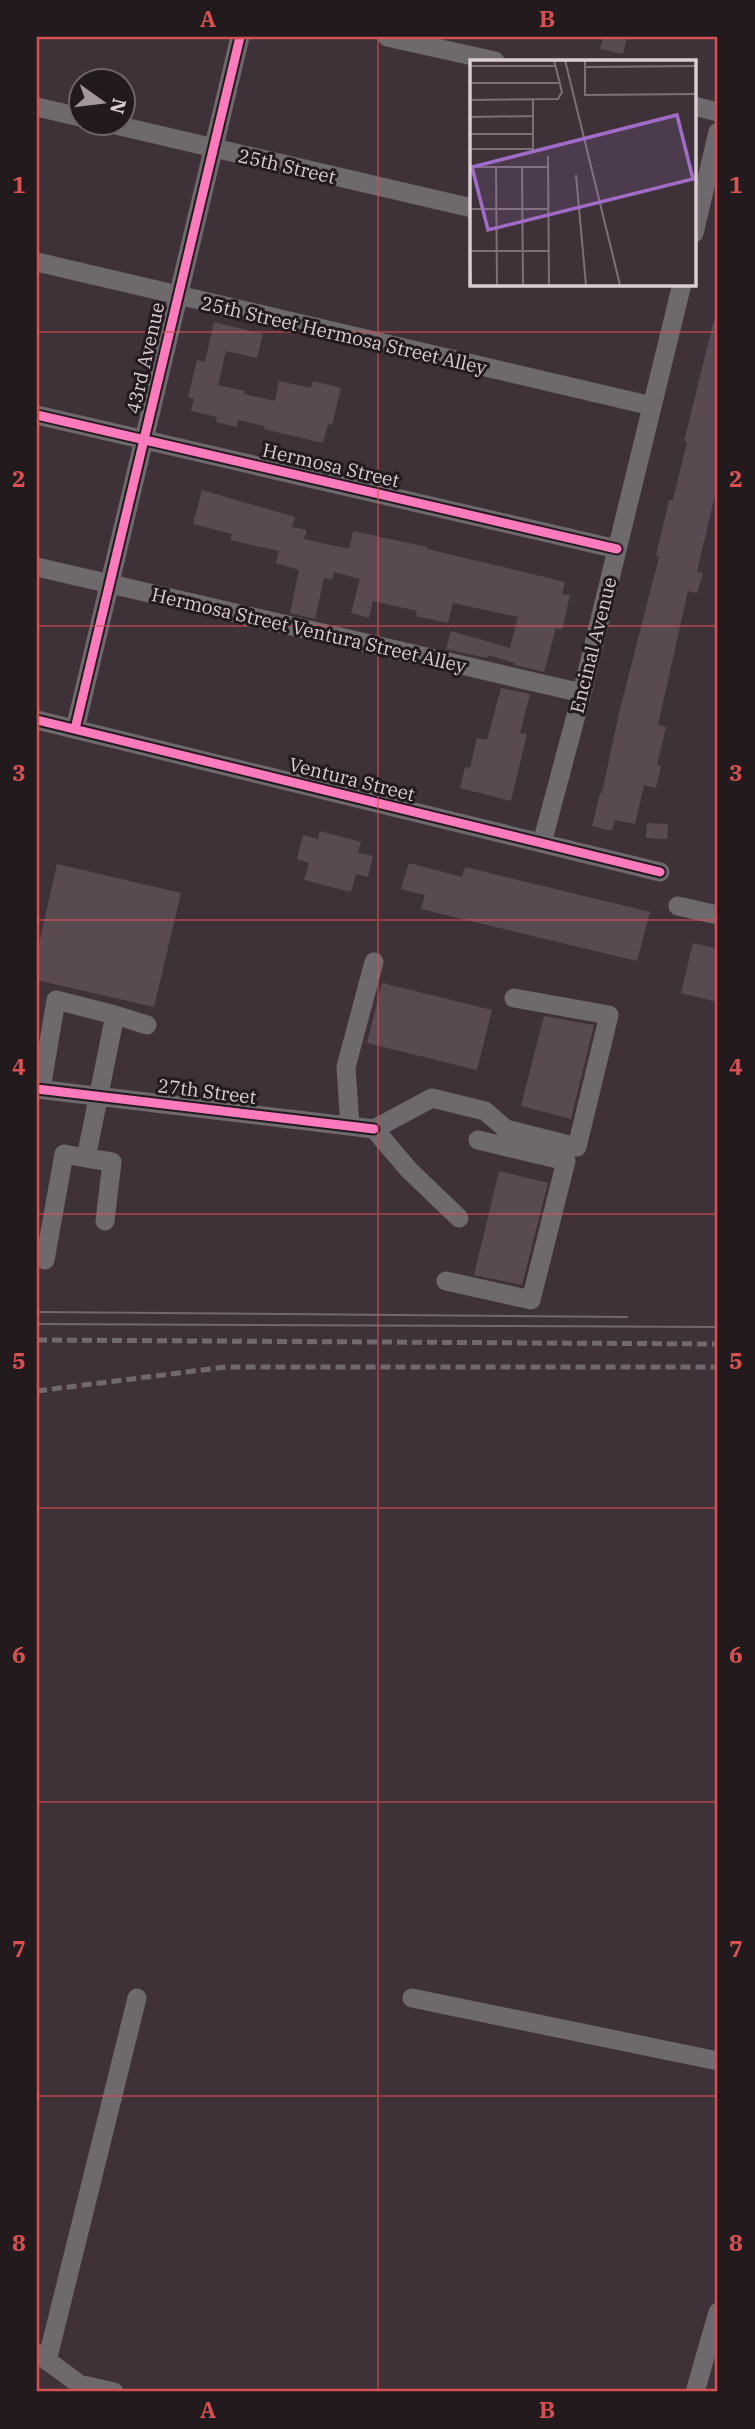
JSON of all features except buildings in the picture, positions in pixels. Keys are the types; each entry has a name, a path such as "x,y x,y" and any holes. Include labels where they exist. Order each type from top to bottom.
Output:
{"street":[{"name":"43rd Avenue","path":"75,729 240,37"},
{"path":"387,37 490,60"},
{"path":"37,107 66,114"},
{"path":"696,107 718,112"},
{"name":"25th Street","path":"136,130 470,208"},
{"path":"696,225 718,132"},
{"name":"25th Street Hermosa Street Alley","path":"37,262 652,406"},
{"name":"Encinal Avenue","path":"542,843 582,693 681,285"},
{"name":"Hermosa Street","path":"37,415 617,549"},
{"name":"Hermosa Street Ventura Street Alley","path":"37,567 582,693"},
{"name":"Ventura Street","path":"37,720 660,872"},
{"path":"678,906 718,915"},
{"path":"349,1126 346,1067 373,962"},
{"path":"459,1218 409,1170 374,1129 432,1098 485,1111 506,1129 577,1147 609,1015 514,998"},
{"path":"39,1089 56,1000 147,1025"},
{"path":"86,1158 115,1015"},
{"name":"27th Street","path":"39,1089 374,1129"},
{"path":"446,1281 531,1300 566,1161 478,1140"},
{"path":"45,1260 64,1154 112,1162 105,1221"},
{"path":"114,2392 79,2384 42,2357 137,1998"},
{"path":"412,1998 718,2061"},
{"path":"695,2392 718,2312"}],"tram line":[{"path":"37,1312 627,1317"},
{"path":"37,1324 718,1327"}],"railway":[{"path":"37,1340 718,1344"},
{"path":"37,1391 226,1367 718,1367"}],"cycle path":[{"path":"75,729 240,37"},
{"path":"37,415 617,549"},
{"path":"37,720 660,872"},
{"path":"37,1089 374,1129"}]}
